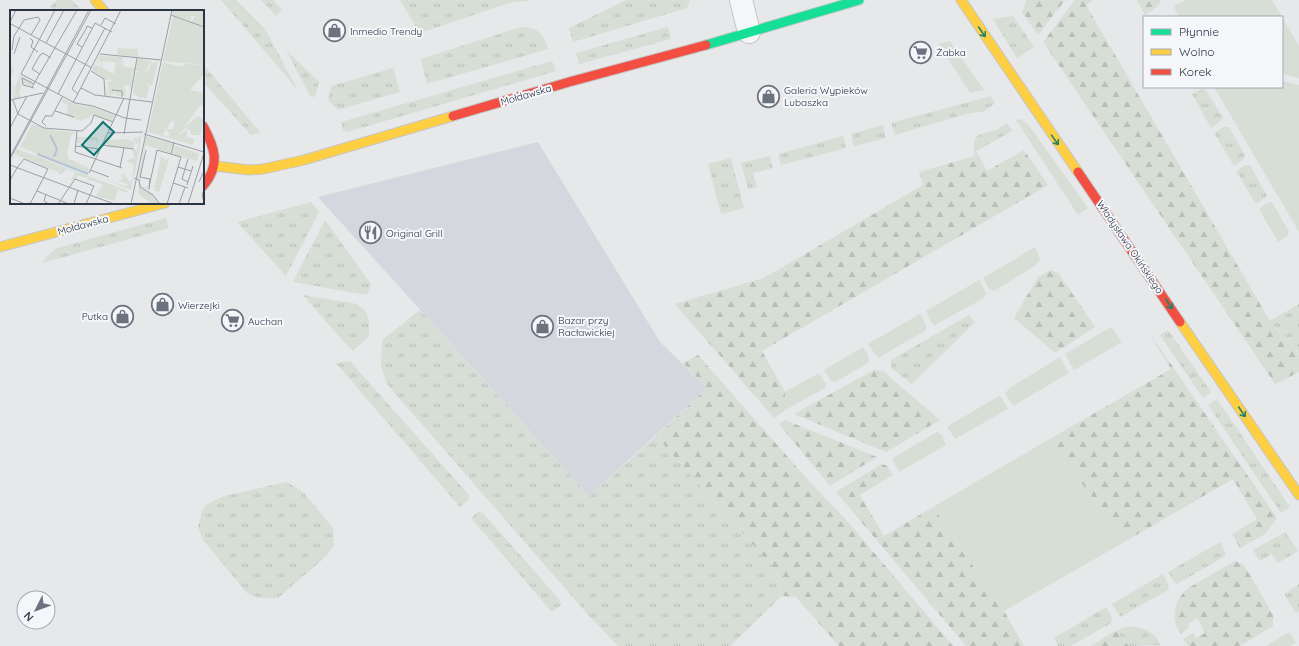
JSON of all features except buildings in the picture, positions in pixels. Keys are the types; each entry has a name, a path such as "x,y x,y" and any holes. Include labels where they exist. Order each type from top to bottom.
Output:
{"street":[{"path":"95,0 103,10"},
{"path":"741,0 749,32"},
{"name":"Mołdawska","path":"215,166 249,170 263,169 292,163 575,80 859,0"},
{"name":"Władysława Okińskiego","path":"960,0 1299,495"},
{"path":"204,128 213,147 215,166 213,172 204,185"},
{"name":"Mołdawska","path":"0,247 161,204"}],"shaded area":[{"name":"Bazar przy Racławickiej","path":"538,142 660,342 707,388 589,496 318,197"}],"green space":[{"path":"57,0 72,0 81,10 53,10 50,7"},
{"path":"221,0 236,0 265,29 297,89"},
{"path":"261,0 273,0 282,10 276,16"},
{"path":"400,0 529,1 506,4 420,33"},
{"path":"626,0 690,0 687,8 573,42 569,28"},
{"path":"1027,0 1065,0 1038,35 1022,12"},
{"path":"1075,0 1093,0 1086,5 1270,321 1299,355 1299,372 1275,384 1043,42"},
{"path":"1137,0 1161,1 1158,6 1145,15"},
{"path":"1187,0 1272,0 1281,16 1178,16 1174,7 1176,4"},
{"path":"1013,16 1034,47 1017,58 993,19"},
{"path":"1283,19 1299,46 1299,78 1283,74"},
{"path":"521,27 532,28 539,32 542,35 548,49 427,84 421,59"},
{"path":"668,27 671,39 579,64 576,53"},
{"path":"950,41 984,90 970,93 939,44"},
{"path":"286,50 319,82 315,97 310,96"},
{"path":"552,61 556,71 347,132 343,130 341,122"},
{"path":"204,65 260,132 251,135 204,83"},
{"path":"393,68 400,92 338,110 328,100 331,86"},
{"path":"1283,81 1299,85 1299,232 1215,88 1283,88"},
{"path":"1201,89 1205,89 1223,117 1220,122 1211,128 1192,94"},
{"path":"991,96 995,103 985,111 966,114 895,135 891,123"},
{"path":"1020,119 1027,123 1088,208 1078,215 1016,120"},
{"path":"1007,123 1012,131 976,151 975,156 974,142 978,135 998,129"},
{"path":"883,125 886,138 854,146 851,134"},
{"path":"1223,127 1229,127 1245,155 1242,161 1234,166 1214,133"},
{"path":"843,136 846,148 781,165 778,154"},
{"path":"1024,150 1048,185 762,351 785,392 785,410 774,418 675,304 764,278 923,185 919,172 975,156 976,151 987,171"},
{"path":"770,156 773,168 753,173 757,187 748,189 741,163"},
{"path":"731,158 744,208 721,214 708,164"},
{"path":"1245,165 1250,165 1267,196 1256,204 1236,171"},
{"path":"311,202 319,212 286,276 237,222"},
{"path":"1272,202 1289,232 1287,236 1278,242 1259,209 1267,203"},
{"path":"166,218 169,228 42,263 51,252 57,248"},
{"path":"325,220 371,285 367,295 293,282"},
{"path":"1035,247 1040,259 1035,266 994,291 989,289 983,278"},
{"path":"1051,270 1059,274 1095,327 1055,353 1014,318 1038,277"},
{"path":"979,280 986,293 984,298 935,325 931,322 926,311"},
{"path":"303,295 357,304 366,312 369,320 369,336 353,351"},
{"path":"1299,304 1299,354 1270,321"},
{"path":"420,310 589,496 656,436 776,571 782,596 730,646 618,646 590,617 387,384 381,365 382,340"},
{"path":"920,314 926,325 926,330 878,358 868,344"},
{"path":"969,315 975,322 912,384 891,368 891,360"},
{"path":"1111,327 1122,342 1074,370 1065,354"},
{"path":"1146,328 1277,518 1265,534 1240,548 1232,534 1257,519 1233,479 1126,541 1048,440 1171,369"},
{"path":"1168,330 1211,392 1203,398 1160,335"},
{"path":"863,347 869,357 869,362 836,382 831,381 824,370"},
{"path":"698,355 809,481 849,523 953,646 839,646 796,597 782,596 776,571 656,436 707,388 683,363"},
{"path":"1060,357 1069,373 1013,406 1005,393 1011,387"},
{"path":"350,361 469,495 468,500 460,507 336,363"},
{"path":"874,370 883,371 940,420 886,452 794,414"},
{"path":"819,373 826,384 825,388 785,410 785,392"},
{"path":"999,396 1002,398 1008,409 955,439 948,426"},
{"path":"1217,399 1290,507 1281,513 1208,405"},
{"path":"785,420 877,457 830,486 779,424"},
{"path":"937,432 941,434 946,445 899,472 893,458"},
{"path":"1048,440 1126,541 1004,611 933,507"},
{"path":"882,464 887,466 893,475 860,495 884,536 933,507 1004,611 1024,646 966,646 836,492"},
{"path":"287,482 304,493 333,528 334,546 322,560 278,598 260,598 247,593 203,540 198,527 202,512 206,505 224,496"},
{"path":"478,512 483,513 559,599 561,605 552,612 471,518"},
{"path":"1285,532 1298,551 1278,563 1272,554 1260,561 1253,550"},
{"path":"1220,542 1225,552 1225,556 1177,584 1175,583 1168,572"},
{"path":"1235,561 1244,565 1273,615 1273,626 1240,646 1188,646 1183,639 1193,633 1196,638 1205,633 1197,618 1188,624 1189,628 1180,634 1175,621 1175,608 1177,602 1190,587"},
{"path":"1163,574 1169,586 1168,590 1120,617 1112,604"},
{"path":"1299,584 1299,611 1296,613 1284,594"},
{"path":"1106,607 1112,618 1111,623 1071,646 1058,646 1054,638"},
{"path":"1125,627 1142,628 1150,632 1161,645 1129,646 1115,631"},
{"path":"1115,631 1129,646 1091,646"},
{"path":"1289,632 1296,643 1290,646 1266,646"}],"traffic: fast":[{"path":"706,45 859,0"}],"traffic: slow":[{"path":"95,0 103,10"},
{"path":"961,0 1078,172"},
{"path":"215,166 249,170 263,169 304,160 453,116"},
{"path":"0,247 161,204"},
{"path":"1180,322 1299,495"}],"traffic: jam":[{"path":"453,116 569,82 706,45"},
{"path":"204,128 211,142 214,156 212,171 204,185"},
{"path":"1078,172 1180,322"}],"place":[{"name":"Inmedio Trendy","path":"335,31"},
{"name":"Żabka","path":"921,52"},
{"name":"Galeria Wypieków Lubaszka","path":"769,96"},
{"name":"Original Grill","path":"370,233"},
{"name":"Wierzejki","path":"162,305"},
{"name":"Putka","path":"123,316"},
{"name":"Auchan","path":"232,321"},
{"name":"Bazar przy Racławickiej","path":"542,326"}]}
